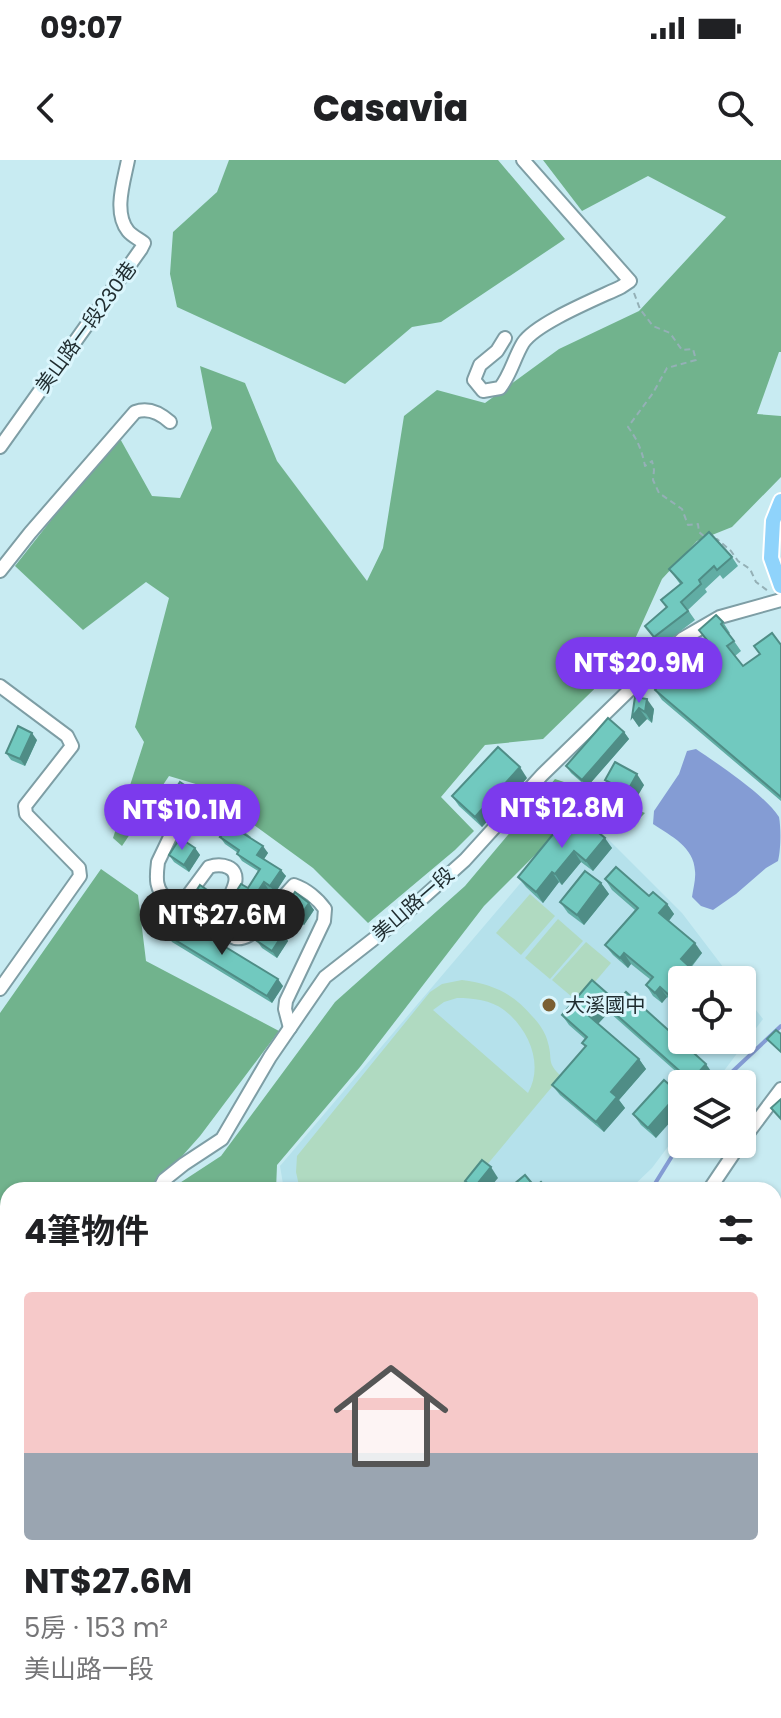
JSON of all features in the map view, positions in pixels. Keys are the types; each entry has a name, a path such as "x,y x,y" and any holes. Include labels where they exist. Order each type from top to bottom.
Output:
{"main road":[{"path":"775,589 771,558 773,521 781,501"}],"street":[{"name":"美山路一段230巷","path":"0,447 144,243 129,232 123,219 120,200 128,160"},
{"path":"505,338 497,351 480,365 474,380 483,391 500,388 524,341 541,327 630,281 523,160"},
{"path":"0,571 135,412 152,411 170,422"},
{"name":"美山路一段","path":"163,1182 222,1139 270,1057 325,977 398,920 465,860 542,775 682,639 720,617 781,600"},
{"path":"0,686 67,736 72,746 25,806 26,814 79,868 80,876 0,989"},
{"path":"180,816 157,869 157,887 168,900 182,900 209,867 224,865 231,868 235,875 223,914 223,926 233,938 241,939 249,935 294,885 325,909 324,921 286,1001 290,1028"},
{"path":"756,1121 781,1089"},
{"path":"714,1182 730,1158"}],"path":[{"path":"630,281 647,319 653,326 670,333 682,350 693,349 696,360 667,368 628,427 637,439 645,466 652,461 653,480 659,493 682,509 688,525 698,524 699,532 706,539 717,539 731,551 738,561 750,569 756,582 775,589"}],"shaded area":[{"name":"大溪國中","path":"581,812 682,913 722,966 668,966 668,1054 737,1054 725,1070 668,1070 668,1147 637,1182 283,1182 280,1166"},
{"name":"大溪國中","path":"756,1010 763,1019 756,1028"}],"green space":[{"path":"229,160 498,160 565,239 441,322 412,327 345,384 177,307 170,274 173,232 217,192"},
{"path":"543,160 781,160 781,352 757,414 781,416 781,477 732,527 697,541 662,579 623,661 543,739 485,745 441,797 474,831 368,923 313,868 199,785 169,776 122,846 113,838 144,742 135,727 169,598 146,582 83,630 15,566 118,435 152,496 180,498 212,428 200,366 245,383 277,461 367,581 383,548 404,416 437,390 485,403 559,349 639,311 726,217 648,176 582,211"},
{"path":"555,779 645,813 631,827 578,805 542,848 484,906 360,1067 277,1165 276,1182 181,1182 221,1156 335,1002 465,886"},
{"path":"101,869 138,895 146,961 279,1031 200,1136 159,1182 0,1182 0,1013"},
{"path":"530,894 555,916 521,955 496,933"},
{"path":"558,919 583,941 550,979 525,958"},
{"path":"586,942 611,963 578,1002 552,980"},
{"path":"462,980 492,987 517,1001 542,1028 552,1064 561,1076 473,1182 298,1182 297,1156 430,992 442,984","holes":["457,998 482,1000 499,1007 513,1018 527,1037 535,1071 528,1093 433,1010"]}],"water":[{"path":"696,749 752,790 772,808 780,821 778,861 713,910 701,906 692,897 695,874 691,855 653,824 654,811 679,774 687,751"}],"building":[{"path":"709,532 732,557 717,570 714,566 699,580 701,584 681,602 688,611 654,637 645,626 667,607 661,600 682,583 669,569"},
{"path":"716,615 734,641 727,646 743,666 760,654 754,646 772,633 781,645 781,797 655,690 686,653 688,655 707,640 699,630"},
{"path":"635,697 647,699 645,712 639,708 632,717"},
{"path":"608,718 624,732 582,780 566,766"},
{"path":"18,726 32,733 20,759 6,753"},
{"path":"498,747 520,767 475,817 452,796"},
{"path":"615,762 637,774 627,792 605,780"},
{"path":"180,782 246,830 244,834 263,846 257,855 281,870 270,886 264,882 245,911 230,901 241,884 248,888 260,869 237,854 239,850 220,837 222,835 184,809 180,801 169,799"},
{"path":"572,811 605,838 586,861 574,851 536,892 518,877"},
{"path":"180,838 195,848 184,865 169,855"},
{"path":"616,867 649,896 653,892 667,904 659,913 695,943 681,959 689,966 668,966 668,994 660,987 655,993 646,985 653,977 624,953 620,958 605,945 638,908 605,879"},
{"path":"585,871 601,883 577,915 560,902"},
{"path":"200,885 213,894 204,911 189,902"},
{"path":"295,892 309,903 299,918 284,909"},
{"path":"178,918 278,979 267,996 167,935"},
{"path":"268,924 283,934 272,951 257,941"},
{"path":"592,980 617,1002 626,992 668,1030 668,1054 695,1054 706,1064 701,1070 679,1070 602,1002 589,1016 639,1059 611,1092 617,1097 596,1122 552,1085 586,1046 582,1043 587,1037 562,1015"},
{"path":"776,1030 781,1034 781,1052 767,1039"},
{"path":"664,1080 668,1083 668,1105 648,1128 633,1114"},
{"path":"781,1099 781,1119 771,1108"},
{"path":"482,1160 491,1167 479,1182 465,1181"},
{"path":"525,1175 531,1182 517,1182"}],"waterway":[{"path":"734,1070 781,1026"},
{"path":"656,1182 671,1158"}],"place":[{"name":"大溪國中","path":"549,1005"}]}
